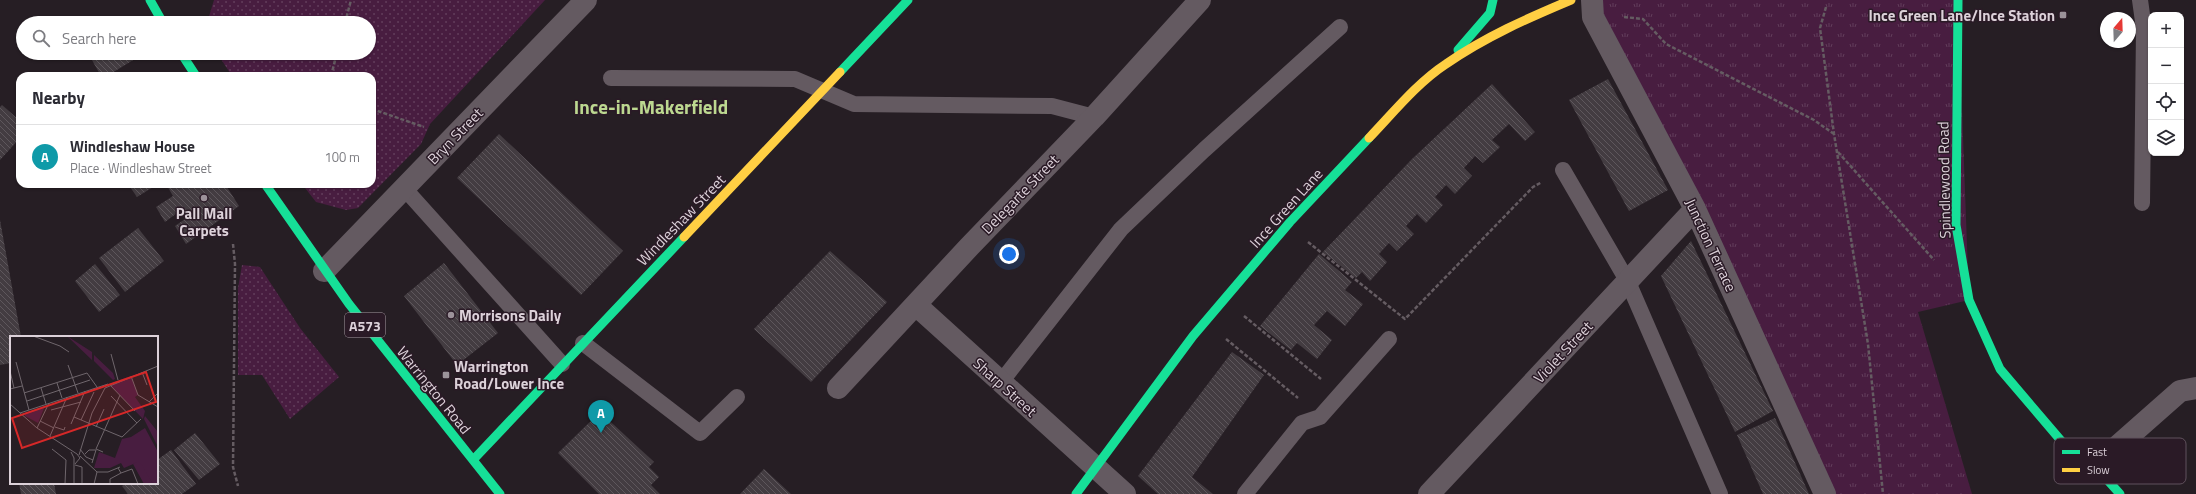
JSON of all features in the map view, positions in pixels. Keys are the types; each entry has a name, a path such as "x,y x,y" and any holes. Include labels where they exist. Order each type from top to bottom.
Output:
{"street":[{"path":"150,0 159,16"},
{"name":"Bryn Street","path":"324,272 586,0"},
{"name":"Windleshaw Street","path":"473,460 562,364 908,0"},
{"name":"Delegarte Street","path":"838,388 1094,117 1195,8 1200,0"},
{"path":"1445,64 1490,13 1493,0"},
{"name":"Ince Green Lane","path":"1076,494 1193,336 1287,226 1406,99 1445,64 1512,25 1571,0"},
{"name":"Spindlewood Road","path":"1958,0 1956,225 1969,300 2000,369 2059,438"},
{"name":"Junction Terrace","path":"1593,9 1695,209 1825,494"},
{"path":"185,60 193,72"},
{"name":"Warrington Road","path":"269,188 324,272 395,365 500,494"},
{"name":"Violet Street","path":"1429,494 1695,209"},
{"name":"Sharp Street","path":"916,305 1125,494"},
{"path":"2127,438 2180,391 2196,388"},
{"name":"Spindlewood Road","path":"2111,484 2120,494"}],"lane":[{"path":"2140,0 2144,29 2142,203"},
{"path":"1001,382 1121,229 1204,150 1340,27"},
{"path":"611,78 795,80 854,104 1052,106 1094,117"},
{"path":"1563,170 1628,282 1720,494"},
{"path":"404,188 562,364"},
{"path":"1245,494 1302,423 1320,417 1389,339"},
{"path":"583,343 700,433 737,396"}],"path":[{"path":"347,16 351,0"},
{"path":"1826,7 1820,28 1834,134 1868,344 1883,494"},
{"path":"1593,9 1643,19 1666,44 1814,120 1834,134"},
{"path":"332,72 335,60"},
{"path":"376,110 453,138"},
{"path":"1837,151 1937,264"},
{"path":"1318,250 1405,319 1532,187 1563,170"},
{"path":"233,244 235,264 233,467 238,486"},
{"path":"1256,325 1340,394"},
{"path":"1237,347 1298,398 1314,419"}],"green space":[{"path":"214,0 545,0 430,124 421,144 358,208 346,210 316,202 305,188 376,188 376,72 229,72 222,60 376,60 376,16 209,16"},
{"path":"1595,0 1958,0 1969,300 1918,312 1972,494 1825,494"},
{"path":"242,265 260,267 300,328 339,377 290,419 262,375 238,375 238,288"}],"building":[{"path":"92,60 133,60 114,72 99,72"},
{"path":"1608,79 1668,190 1629,211 1569,100"},
{"path":"1492,84 1535,132 1525,141 1509,124 1492,140 1500,147 1483,163 1475,156 1464,168 1472,176 1455,194 1446,185 1435,197 1443,205 1426,223 1417,214 1406,226 1414,234 1397,251 1389,243 1379,254 1387,262 1370,281 1362,272 1356,278 1323,252 1412,159"},
{"path":"2,105 16,117 16,142 0,160 0,107"},
{"path":"499,134 623,251 581,295 457,178"},
{"path":"131,188 152,188 137,197"},
{"path":"168,188 228,188 239,206 186,244 175,226 185,219 181,210 165,222 156,207 173,196"},
{"path":"0,220 21,336 10,336 10,363 0,365"},
{"path":"138,228 164,261 125,292 99,258"},
{"path":"1691,241 1773,411 1735,432 1661,276"},
{"path":"830,251 887,302 811,382 754,329"},
{"path":"1319,254 1352,282 1345,290 1363,304 1345,326 1327,311 1314,325 1332,340 1317,359 1297,343 1291,350 1260,326"},
{"name":"Morrisons Daily","path":"444,263 498,333 457,365 404,296"},
{"path":"95,264 120,295 99,312 75,281"},
{"path":"1232,352 1264,375 1192,477 1213,494 1158,494 1138,476"},
{"path":"600,412 654,462 649,467 659,477 651,485 660,494 599,494 558,453"},
{"path":"1775,418 1809,494 1763,494 1737,435"},
{"path":"195,433 220,464 199,480 174,450"},
{"path":"171,450 196,484 182,494 128,494 122,486 125,484 158,484 158,459"},
{"path":"764,469 791,494 740,494"},
{"path":"19,484 54,484 56,494 21,494"}],"traffic: fast":[{"path":"150,0 159,16"},
{"path":"840,72 908,0"},
{"path":"1458,50 1490,13 1493,0"},
{"path":"1958,0 1956,225 1969,300 2000,369 2059,438"},
{"path":"186,60 193,72"},
{"path":"1076,494 1193,336 1290,222 1369,138"},
{"path":"268,188 349,304 500,494"},
{"path":"473,460 684,237"},
{"path":"2111,484 2120,494"}],"traffic: slow":[{"path":"1369,138 1415,89 1446,64 1491,37 1571,0"},
{"path":"684,237 840,72"}],"place":[{"name":"Ince Green Lane/Ince Station","path":"2063,15"},
{"name":"Pall Mall Carpets","path":"204,198"},
{"name":"Morrisons Daily","path":"451,315"},
{"name":"Warrington Road/Lower Ince","path":"446,375"},
{"name":"Windleshaw House","path":"601,433"}],"district":[{"name":"Ince-in-Makerfield","path":"651,106"}]}
